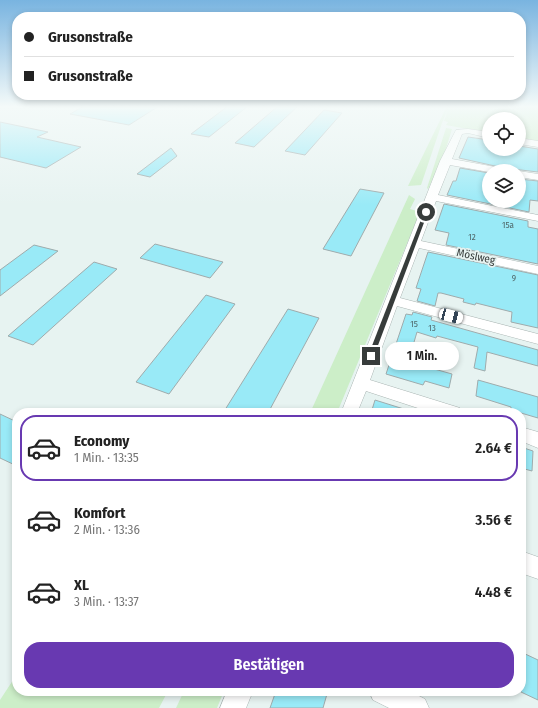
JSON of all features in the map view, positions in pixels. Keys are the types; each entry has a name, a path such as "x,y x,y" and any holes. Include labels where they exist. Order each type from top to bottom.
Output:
{"street":[{"path":"351,408 455,139"},
{"path":"526,142 538,144"},
{"path":"445,161 482,168"},
{"path":"526,175 538,177"},
{"path":"432,197 538,218"},
{"name":"Möslweg","path":"414,242 538,270"},
{"path":"393,301 538,339"},
{"path":"360,383 438,408"},
{"path":"526,436 538,440"},
{"path":"526,564 538,568"},
{"path":"233,708 238,696"},
{"path":"392,696 416,708"}],"green space":[{"path":"431,139 437,139 421,185 408,186"},
{"path":"443,139 449,139 444,155 428,189 427,188"},
{"path":"526,139 538,139 538,142 526,140"},
{"path":"409,195 415,199 410,209 420,212 339,408 312,408"},
{"path":"12,682 12,696 165,696 159,708 0,708 0,700"},
{"path":"182,696 222,696 217,708 176,708"}],"building":[{"path":"0,139 46,139 81,147 46,168 0,157"},
{"path":"240,139 263,139 254,147 235,143"},
{"path":"296,139 319,139 305,155 285,151"},
{"path":"467,139 482,139 482,156 526,156 526,147 538,149 538,172 526,171 526,164 486,164 459,158"},
{"path":"171,148 177,156 150,177 137,174"},
{"path":"460,168 482,172 482,202 447,195 453,181 456,181"},
{"path":"526,180 538,181 538,201 530,200 529,212 510,208 526,208"},
{"path":"360,189 384,193 351,256 323,249"},
{"path":"444,204 528,221 528,227 538,229 538,264 446,245 449,233 435,230"},
{"path":"155,244 223,262 210,278 140,258"},
{"path":"34,245 58,251 0,296 0,270"},
{"path":"428,252 538,275 538,328 511,322 512,312 476,303 475,305 463,302 464,299 441,293 438,293 435,306 417,301 421,289 416,288"},
{"path":"94,262 117,269 33,345 8,336"},
{"path":"206,295 235,304 169,394 136,382"},
{"path":"288,309 319,318 271,408 226,408"},
{"path":"413,312 432,317 431,320 538,350 538,366 487,352 485,371 474,368 478,347 437,336 436,338 417,332 409,359 421,362 420,365 452,374 449,388 425,381 423,385 386,374 406,314 412,315"},
{"path":"478,380 538,397 538,418 526,414 526,408 511,408 476,396"},
{"path":"375,400 401,408 373,408"},
{"path":"0,414 12,420 12,464 0,458"},
{"path":"526,449 533,451 532,471 526,469"},
{"path":"526,654 538,660 538,700 526,694"},
{"path":"274,696 326,696 323,708 270,708"}],"route":[{"path":"371,356 426,212"}]}
